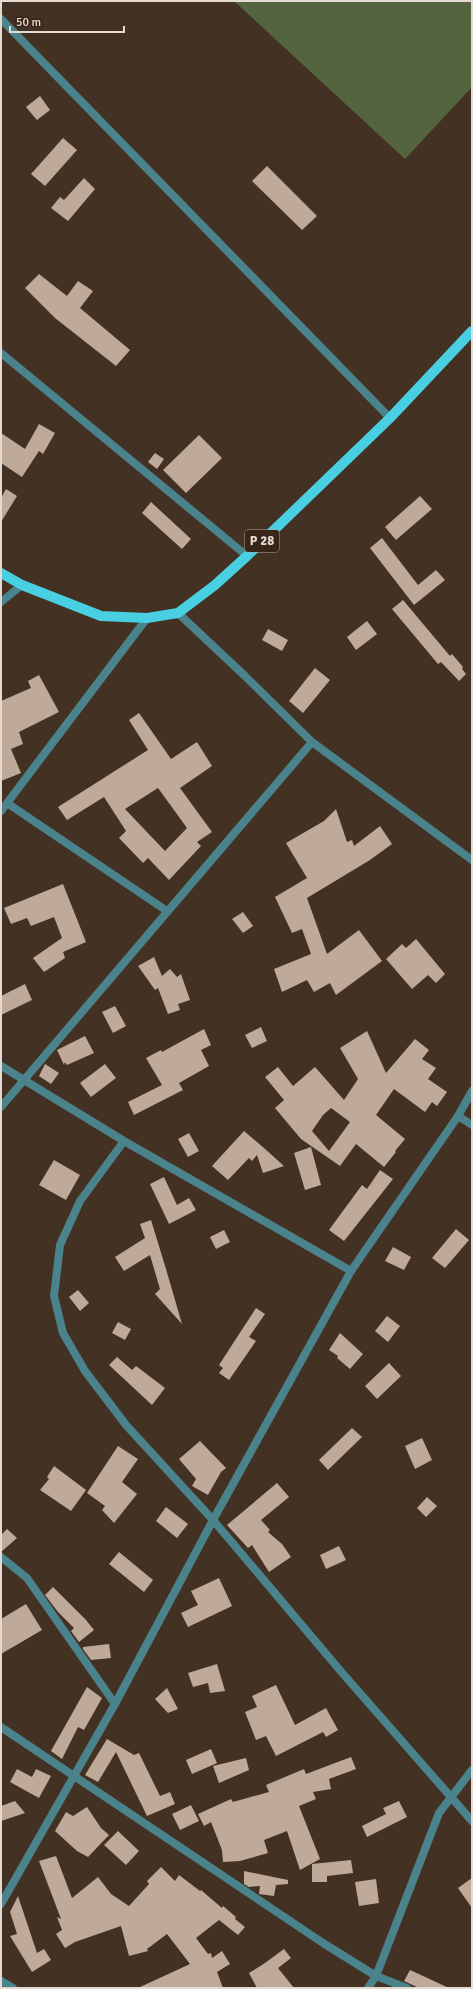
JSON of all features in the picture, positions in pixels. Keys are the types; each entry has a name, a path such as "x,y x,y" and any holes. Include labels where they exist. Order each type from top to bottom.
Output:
{"main road":[{"name":"P 28","path":"178,614 215,585 248,556 390,418 472,331"},
{"path":"1,573 22,585 101,616 146,618 178,614"}],"street":[{"path":"1,19 390,418"},
{"path":"1,353 248,556"},
{"path":"1,602 22,585"},
{"path":"178,614 245,676 312,742 472,860"},
{"path":"1,811 146,618"},
{"path":"1,1107 24,1078 312,742"},
{"path":"7,803 167,911"},
{"path":"1,1066 24,1078 124,1141 351,1271"},
{"path":"1,1904 115,1704 213,1520 351,1271 458,1116 472,1091"},
{"path":"458,1116 472,1125"},
{"path":"124,1141 80,1201 60,1245 54,1296 63,1333 85,1371 126,1425 213,1520 344,1675 472,1821"},
{"path":"1,1557 27,1578 115,1704"},
{"path":"1,1727 323,1943 376,1976 407,1988"},
{"path":"368,1988 376,1976 439,1813 450,1796 472,1770"},
{"path":"1,1981 13,1988"}],"green space":[{"path":"234,1 472,1 472,87 405,159"}],"building":[{"path":"40,96 50,110 37,120 26,107"},
{"path":"63,138 77,150 45,186 31,174"},
{"path":"267,166 317,216 302,230 252,181"},
{"path":"84,178 95,189 68,221 51,208 60,197 64,200"},
{"path":"39,274 67,296 78,281 93,291 80,308 130,350 116,366 55,318 25,288"},
{"path":"39,424 55,433 43,454 39,451 22,477 1,463 1,433 25,449"},
{"path":"199,435 222,458 186,493 163,470"},
{"path":"155,453 164,459 157,469 148,462"},
{"path":"6,489 17,496 1,522 1,498"},
{"path":"420,496 432,509 396,540 385,527"},
{"path":"151,502 191,539 182,549 142,513"},
{"path":"382,538 418,585 436,570 445,580 414,605 370,548"},
{"path":"403,600 450,656 452,654 463,667 462,669 466,674 459,681 441,662 438,664 392,609"},
{"path":"367,621 377,634 356,650 347,637"},
{"path":"268,629 288,640 282,651 262,640"},
{"path":"315,668 330,680 303,713 289,701"},
{"path":"39,675 59,712 19,732 23,744 11,749 21,773 1,781 1,701 31,688 28,681"},
{"path":"139,713 171,759 197,742 212,766 180,788 212,832 197,842 201,846 169,880 148,858 143,863 119,838 126,831 104,797 67,820 58,807 148,750 129,720","holes":["158,788 187,828 165,851 125,809"]},
{"path":"336,809 347,842 352,840 354,846 380,826 392,844 370,860 307,898 327,954 359,930 382,961 336,995 330,983 314,992 307,980 282,992 274,969 311,954 302,929 292,933 275,897 307,878 286,843 324,821"},
{"path":"63,884 86,942 63,952 65,958 44,972 33,958 62,938 54,917 31,926 27,918 11,924 4,908"},
{"path":"243,912 253,926 243,933 232,919"},
{"path":"416,939 445,974 436,983 428,975 412,989 386,959 402,944 406,948"},
{"path":"154,957 162,976 170,969 177,977 181,974 190,1000 178,1004 180,1010 168,1014 158,988 155,990 138,966"},
{"path":"25,984 32,1000 1,1015 1,996"},
{"path":"115,1006 126,1026 113,1033 102,1012"},
{"path":"261,1027 267,1041 252,1048 245,1035"},
{"path":"204,1029 211,1045 201,1050 209,1066 179,1083 183,1090 134,1115 128,1102 162,1085 146,1058 161,1050 162,1052"},
{"path":"367,1031 386,1073 415,1039 429,1050 422,1059 436,1068 428,1079 447,1092 437,1106 432,1102 425,1112 394,1089 376,1115 405,1139 384,1167 356,1144 340,1166 301,1139 275,1108 284,1100 265,1077 278,1067 293,1086 315,1067 344,1100 358,1079 340,1048","holes":["331,1108 350,1122 329,1151 312,1131 323,1115"]},
{"path":"85,1036 94,1053 67,1065 65,1062 64,1065 57,1050"},
{"path":"45,1064 59,1073 51,1084 39,1076"},
{"path":"105,1064 116,1078 91,1097 80,1083"},
{"path":"244,1131 284,1166 263,1173 257,1155 252,1161 249,1158 228,1180 212,1166"},
{"path":"189,1133 199,1151 188,1157 178,1139"},
{"path":"311,1147 321,1185 305,1190 294,1153"},
{"path":"54,1160 80,1175 66,1200 39,1185"},
{"path":"380,1170 393,1179 344,1241 329,1230 362,1185 367,1189"},
{"path":"164,1177 177,1205 189,1198 196,1210 169,1224 150,1184"},
{"path":"151,1220 182,1324 155,1294 160,1289 150,1255 124,1271 115,1257 145,1238 140,1224"},
{"path":"456,1229 469,1240 445,1268 432,1258"},
{"path":"224,1230 230,1242 216,1249 210,1237"},
{"path":"393,1247 411,1257 404,1270 385,1261"},
{"path":"78,1290 89,1303 80,1311 69,1297"},
{"path":"256,1308 265,1314 249,1337 256,1341 229,1380 219,1373 223,1368 219,1365"},
{"path":"387,1316 400,1326 388,1342 375,1331"},
{"path":"118,1322 131,1329 125,1340 112,1333"},
{"path":"340,1333 363,1354 350,1369 337,1358 338,1356 329,1350"},
{"path":"117,1357 132,1370 136,1366 165,1388 152,1405 109,1365"},
{"path":"389,1363 401,1376 377,1399 365,1386"},
{"path":"352,1428 362,1437 328,1470 319,1460"},
{"path":"422,1438 432,1460 415,1469 405,1446"},
{"path":"200,1441 226,1468 221,1472 208,1495 192,1486 196,1479 179,1459"},
{"path":"118,1446 138,1459 122,1482 137,1494 114,1523 102,1510 105,1506 87,1493"},
{"path":"54,1466 86,1490 71,1511 40,1490 49,1479 47,1477"},
{"path":"277,1483 289,1497 261,1520 270,1530 268,1532 282,1544 291,1557 269,1572 252,1545 248,1548 227,1525"},
{"path":"427,1497 437,1506 426,1517 417,1508"},
{"path":"166,1507 188,1524 177,1538 156,1521"},
{"path":"7,1529 17,1538 1,1552 1,1535"},
{"path":"339,1546 346,1560 326,1569 320,1555"},
{"path":"119,1552 153,1580 144,1592 109,1564"},
{"path":"219,1578 232,1606 188,1627 181,1613 198,1605 191,1591"},
{"path":"53,1587 94,1630 79,1642 71,1631 74,1628 58,1612 45,1595"},
{"path":"26,1604 42,1630 1,1654 1,1619"},
{"path":"109,1644 111,1658 91,1660 83,1649 83,1647"},
{"path":"217,1664 225,1691 210,1693 208,1683 193,1687 188,1673"},
{"path":"276,1685 295,1725 326,1708 338,1730 326,1737 323,1732 276,1756 266,1736 256,1740 245,1712 257,1707 252,1696"},
{"path":"87,1687 102,1698 84,1730 78,1727 62,1759 51,1751"},
{"path":"167,1688 178,1709 168,1713 155,1699"},
{"path":"107,1739 134,1755 139,1753 160,1796 170,1792 175,1804 147,1816 116,1752 98,1782 85,1775"},
{"path":"211,1749 217,1763 192,1774 186,1760"},
{"path":"351,1757 356,1769 329,1779 331,1789 313,1792 316,1799 299,1806 320,1859 300,1870 287,1831 264,1840 268,1853 240,1861 223,1862 222,1850 211,1822 204,1826 198,1814 231,1799 233,1802 269,1792 266,1785 304,1769 306,1774"},
{"path":"246,1758 249,1770 219,1783 213,1766"},
{"path":"17,1769 32,1777 36,1769 51,1776 39,1798 10,1782"},
{"path":"15,1801 25,1813 1,1821 1,1806"},
{"path":"399,1801 407,1817 367,1837 362,1826 386,1814 383,1808"},
{"path":"191,1805 199,1821 180,1830 172,1814"},
{"path":"87,1807 101,1828 109,1835 88,1857 77,1851 55,1831 66,1812 73,1816"},
{"path":"118,1831 139,1851 126,1865 104,1845"},
{"path":"56,1856 72,1898 98,1877 111,1894 129,1906 149,1884 147,1881 161,1867 175,1881 179,1875 200,1891 201,1890 222,1908 223,1906 245,1927 238,1935 219,1920 196,1938 208,1954 211,1953 212,1958 222,1951 230,1964 217,1972 223,1988 138,1988 190,1964 167,1934 147,1949 148,1951 129,1956 121,1926 75,1942 65,1948 56,1934 62,1930 57,1917 61,1919 39,1861"},
{"path":"351,1860 353,1873 327,1876 327,1882 312,1882 312,1864"},
{"path":"244,1871 288,1880 288,1884 276,1885 274,1896 259,1894 260,1886 249,1887 244,1884"},
{"path":"472,1878 472,1908 458,1888"},
{"path":"376,1879 379,1903 359,1906 355,1882"},
{"path":"18,1896 37,1953 44,1949 51,1960 32,1972 10,1936 17,1934 10,1912"},
{"path":"284,1949 291,1958 278,1968 294,1988 257,1988 249,1973"},
{"path":"410,1970 449,1988 419,1988 404,1981"}]}
